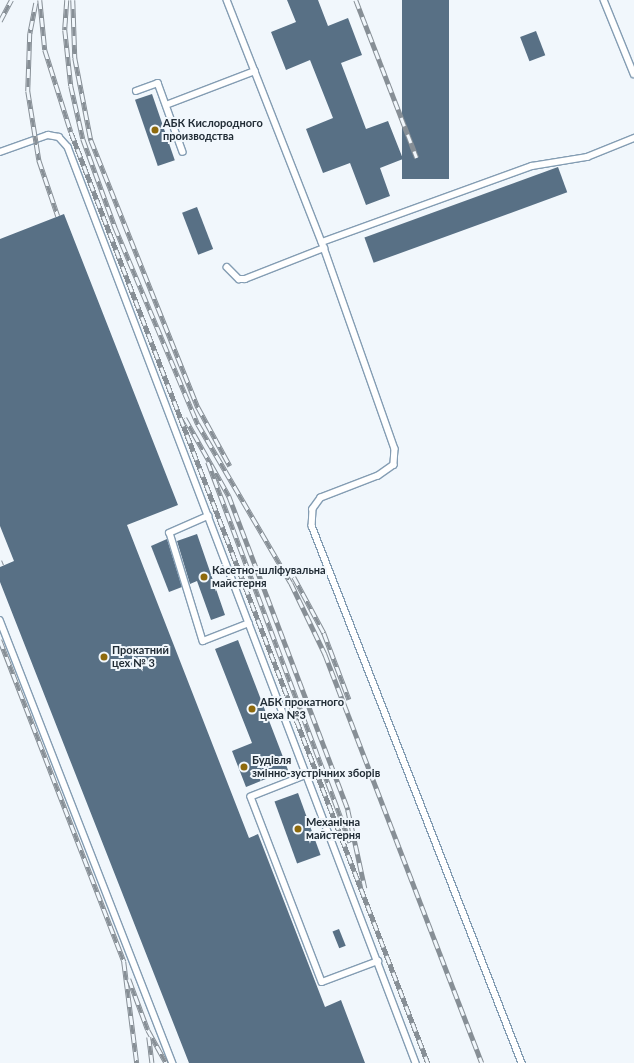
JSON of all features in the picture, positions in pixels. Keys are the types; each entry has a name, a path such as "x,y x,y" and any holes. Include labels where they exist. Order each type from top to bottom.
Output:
{"lane":[{"path":"228,0 323,245 395,450 394,465 378,476 321,498 313,509 312,526 522,1063"},
{"path":"604,0 634,74"},
{"path":"166,105 255,71"},
{"path":"136,91 158,83 183,152"},
{"path":"0,152 48,135 59,137 68,147 416,1063"},
{"path":"228,267 239,279 245,279 323,245 532,166 587,157 634,138"},
{"path":"209,516 170,533 189,587 186,594 198,628 203,641 249,623"},
{"path":"0,620 173,1063"},
{"path":"307,775 251,797 253,804 322,982 378,961"}],"building":[{"path":"287,0 318,0 328,26 348,18 362,55 341,63 366,129 388,121 403,159 380,168 390,196 366,205 350,163 323,173 306,129 333,118 310,60 286,70 271,32 296,22"},
{"path":"402,0 449,0 449,179 402,179"},
{"path":"536,31 545,55 529,61 520,37"},
{"name":"АБК Кислородного производства","path":"152,94 175,160 158,166 135,100"},
{"path":"558,167 567,192 374,263 364,237"},
{"path":"197,207 213,249 198,255 182,213"},
{"name":"Прокатний цех № 3","path":"64,214 178,505 127,525 249,838 258,834 325,1007 341,1000 365,1063 189,1063 0,582 0,567 14,561 0,526 0,239"},
{"name":"Касетно-шліфувальна майстерня","path":"197,534 225,615 211,620 197,581 190,584 177,541"},
{"path":"167,539 182,587 169,592 151,546"},
{"name":"АБК прокатного цеха №3","path":"238,640 288,770 246,787 232,751 252,743 215,649"},
{"name":"Механічна майстерня","path":"298,793 321,855 297,864 275,802"},
{"path":"339,929 346,946 339,948 333,932"}],"railway":[{"path":"0,21 11,0"},
{"path":"40,0 45,50 71,132 428,1063"},
{"path":"67,0 65,30 71,86 83,139 115,227 198,424 291,583 325,654 482,1063"},
{"path":"73,0 75,58 91,140 198,407 230,466"},
{"path":"356,0 417,158"},
{"path":"36,3 30,33 28,91 39,160 58,216"},
{"path":"185,418 229,496 348,810 365,888"},
{"path":"208,462 350,842"},
{"path":"0,561 2,566"},
{"path":"294,577 324,633 349,699"},
{"path":"0,640 124,962 137,1063"},
{"path":"129,979 148,1030 166,1063"},
{"path":"149,1037 152,1063"}],"place":[{"name":"АБК Кислородного производства","path":"155,130"},
{"name":"Касетно-шліфувальна майстерня","path":"204,577"},
{"name":"Прокатний цех № 3","path":"104,657"},
{"name":"АБК прокатного цеха №3","path":"252,709"},
{"name":"Будівля змінно-зустрічних зборів","path":"244,767"},
{"name":"Механічна майстерня","path":"298,829"}]}
